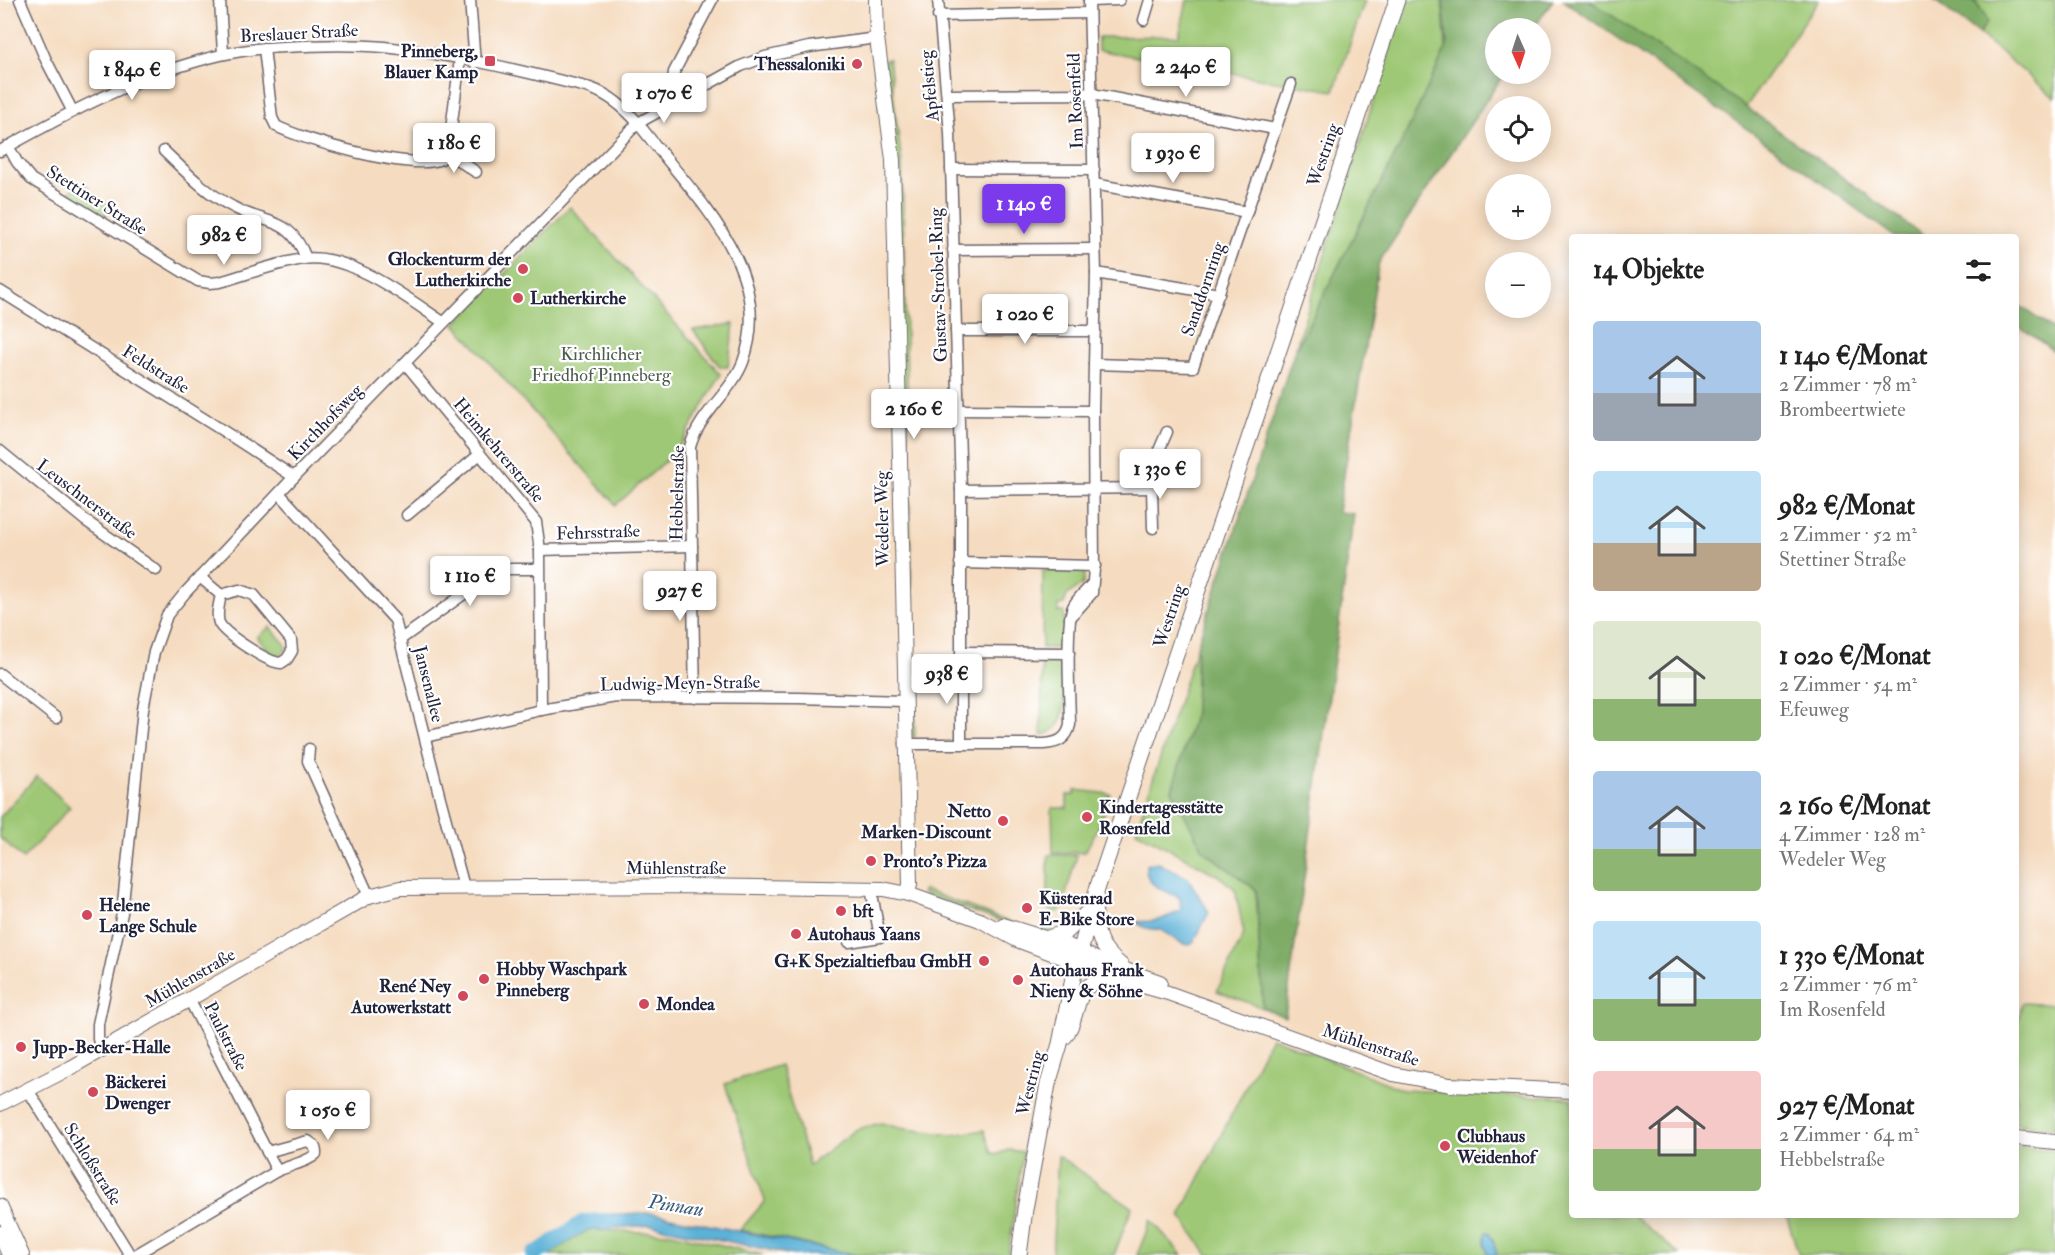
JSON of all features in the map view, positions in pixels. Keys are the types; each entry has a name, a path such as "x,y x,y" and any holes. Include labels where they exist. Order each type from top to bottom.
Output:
{"main road":[{"name":"Wedeler Weg","path":"876,0 877,38 893,160 910,884 908,894"},
{"name":"Westring","path":"1019,1255 1041,1115 1098,886 1397,0"},
{"name":"Mühlenstraße","path":"0,1104 101,1050 369,896 400,888 606,885 883,889 908,894 980,920 1047,938 1079,958"},
{"path":"1047,938 1068,931 1095,904"},
{"path":"1060,1044 1070,1031 1081,994 1090,984 1120,973 1097,933 1095,904"},
{"name":"Mühlenstraße","path":"980,920 1017,940 1079,958 1100,961 1120,973 1168,993 1345,1057 1418,1080 1450,1085 1569,1091"},
{"name":"Mühlenstraße","path":"0,1113 28,1090"},
{"path":"2019,1138 2055,1142"},
{"path":"0,1206 18,1254"},
{"path":"0,1233 18,1254"}],"street":[{"path":"20,0 46,60 73,112"},
{"path":"220,0 223,54"},
{"path":"470,0 475,63"},
{"path":"675,102 672,87 674,72 712,0"},
{"name":"Apfelstieg","path":"938,0 951,169"},
{"path":"1089,1 1119,0"},
{"path":"1144,20 1150,0"},
{"name":"Im Rosenfeld","path":"905,744 1044,744 1062,740 1068,733 1070,725 1071,609 1094,580 1095,566 1093,411 1096,273 1089,1"},
{"path":"938,16 1089,13"},
{"name":"Kirchhofsweg","path":"101,1050 98,1024 122,913 140,730 154,652 167,615 294,477 638,123 741,66 774,54 877,38"},
{"name":"Breslauer Straße","path":"4,149 73,112 170,70 223,54 264,48 331,44 385,47 460,59 594,90 609,96 638,123"},
{"path":"264,48 272,118 276,126 331,145 393,160 429,162 441,159 448,153 460,59"},
{"name":"Sanddornring","path":"1094,364 1193,368 1291,84"},
{"path":"947,95 1092,94 1275,129"},
{"name":"Hebbelstraße","path":"638,123 725,235 741,268 749,296 750,331 743,363 733,381 704,420 690,447 695,698"},
{"name":"Stettiner Straße","path":"4,149 31,179 198,281 220,282 306,258 336,260 349,265 443,322"},
{"path":"164,151 201,187 226,202 252,215 280,224 291,232 301,243 306,258"},
{"path":"448,153 476,172"},
{"path":"951,169 1094,170"},
{"name":"Gustav-Strobel-Ring","path":"951,169 961,490 961,743"},
{"path":"1094,184 1247,212"},
{"path":"953,249 1095,249"},
{"path":"1096,273 1219,294"},
{"name":"Feldstraße","path":"0,291 294,477"},
{"path":"956,330 1095,331"},
{"name":"Heimkehrerstraße","path":"405,363 535,519 540,550 541,710"},
{"path":"958,410 1093,411"},
{"path":"1153,528 1152,488 1160,448 1167,432"},
{"name":"Leuschnerstraße","path":"1,454 86,522 156,570"},
{"path":"407,515 480,454"},
{"path":"961,490 1152,488"},
{"name":"Jansenallee","path":"280,494 395,620 464,887"},
{"name":"Fehrsstraße","path":"540,550 692,546"},
{"path":"960,563 1095,566"},
{"path":"401,639 492,574 506,569 539,569"},
{"path":"200,577 221,595"},
{"path":"239,590 254,596 291,640 292,651 287,659 281,663 268,661 225,631 218,618 221,595 239,590"},
{"path":"962,651 1069,652"},
{"path":"0,674 56,718"},
{"name":"Ludwig-Meyn-Straße","path":"425,737 541,710 616,697 904,701"},
{"path":"309,749 308,761 369,896"},
{"path":"849,942 880,937 872,894"},
{"name":"Paulstraße","path":"189,999 278,1171"},
{"name":"Schloßstraße","path":"28,1090 130,1255"},
{"path":"135,1255 278,1171 312,1158 316,1154 316,1149 314,1144 308,1141 267,1152"}],"green space":[{"path":"1187,0 1365,0 1334,91 1098,50 1098,37 1179,36"},
{"path":"1405,0 1442,0 1446,49 1400,146 1294,353"},
{"path":"1443,0 1553,0 1541,18 1485,18 1485,84 1497,84 1489,96 1485,96 1485,103 1379,262 1338,512 1354,514 1285,1017 1263,1008 1256,890 1203,850 1172,790 1195,713 1197,646 1294,353 1400,146 1447,46"},
{"path":"1563,0 1589,0 1746,107 1921,234 1891,234 1764,141"},
{"path":"1589,0 1819,0 1746,107"},
{"path":"1934,0 1974,0 1988,21 1979,34"},
{"path":"1974,0 2055,0 2055,98 1979,34 1987,21"},
{"path":"889,59 902,165 915,737 912,737 884,60"},
{"path":"85,183 93,195 111,207 104,218 65,194"},
{"name":"Kirchlicher Friedhof Pinneberg","path":"570,207 721,374 677,451 616,505 455,324"},
{"path":"2019,305 2055,331 2055,352 2019,326"},
{"path":"734,324 728,367 720,367 693,330"},
{"path":"1043,570 1085,571 1083,584 1067,595 1064,604 1058,605 1058,612 1064,612 1064,648 1042,648"},
{"path":"270,627 286,645 286,649 278,655 271,653 257,637"},
{"path":"1197,646 1195,713 1172,790 1203,850 1256,890 1263,1008 1217,991 1244,934 1235,889 1217,875 1136,831"},
{"path":"1042,657 1065,658 1065,704 1058,725 1051,732 1041,735"},
{"path":"37,776 70,807 23,859 0,838 0,817"},
{"path":"1075,790 1110,794 1101,822 1085,852 1053,853 1052,808 1067,808 1067,795 1075,795"},
{"path":"1048,855 1077,855 1063,905 1059,911 1054,912 1049,909 1048,903"},
{"path":"924,890 1025,928 1054,929 1048,934 1014,926 925,895 922,893"},
{"path":"2022,1003 2055,1005 2055,1129 2019,1124 2019,1017"},
{"path":"1271,1037 1404,1090 1569,1098 1569,1218 1636,1218 1680,1255 1208,1255 1180,1216"},
{"path":"780,1065 809,1165 857,1129 881,1123 952,1135 984,1130 992,1153 998,1154 1008,1150 1023,1152 1008,1255 856,1255 740,1230 765,1201 725,1084"},
{"path":"2019,1146 2055,1150 2055,1255 1799,1255 1787,1218 2019,1218"},
{"path":"1058,1156 1132,1207 1114,1255 1052,1255"},
{"path":"1151,1220 1182,1255 1137,1255"},
{"path":"588,1230 671,1233 763,1255 548,1255"}],"water":[{"path":"1156,862 1188,878 1209,912 1194,942 1190,945 1183,944 1161,930 1146,928 1133,921 1158,920 1181,910 1180,898 1156,886 1148,878 1146,865"},
{"path":"650,1213 856,1255 793,1255 651,1225 588,1230 584,1215"},
{"path":"1488,1232 1497,1255 1488,1255 1485,1233"}],"waterway":[{"name":"Pinnau","path":"534,1255 584,1222 607,1221"}],"place":[{"name":"Pinneberg, Blauer Kamp","path":"490,61"},
{"name":"Thessaloniki","path":"857,64"},
{"name":"Glockenturm der Lutherkirche","path":"523,269"},
{"name":"Lutherkirche","path":"518,298"},
{"name":"Kindertagesstätte Rosenfeld","path":"1087,817"},
{"name":"Netto Marken-Discount","path":"1003,821"},
{"name":"Pronto's Pizza","path":"871,861"},
{"name":"Küstenrad E-Bike Store","path":"1027,908"},
{"name":"bft","path":"841,911"},
{"name":"Helene Lange Schule","path":"87,915"},
{"name":"Autohaus Yaans","path":"796,934"},
{"name":"G+K Spezialtiefbau GmbH","path":"984,961"},
{"name":"Hobby Waschpark Pinneberg","path":"484,979"},
{"name":"Autohaus Frank Nieny & Söhne","path":"1018,980"},
{"name":"René Ney Autowerkstatt","path":"463,996"},
{"name":"Mondea","path":"644,1004"},
{"name":"Jupp-Becker-Halle","path":"21,1047"},
{"name":"Bäckerei Dwenger","path":"93,1092"},
{"name":"Clubhaus Weidenhof","path":"1445,1146"}]}
